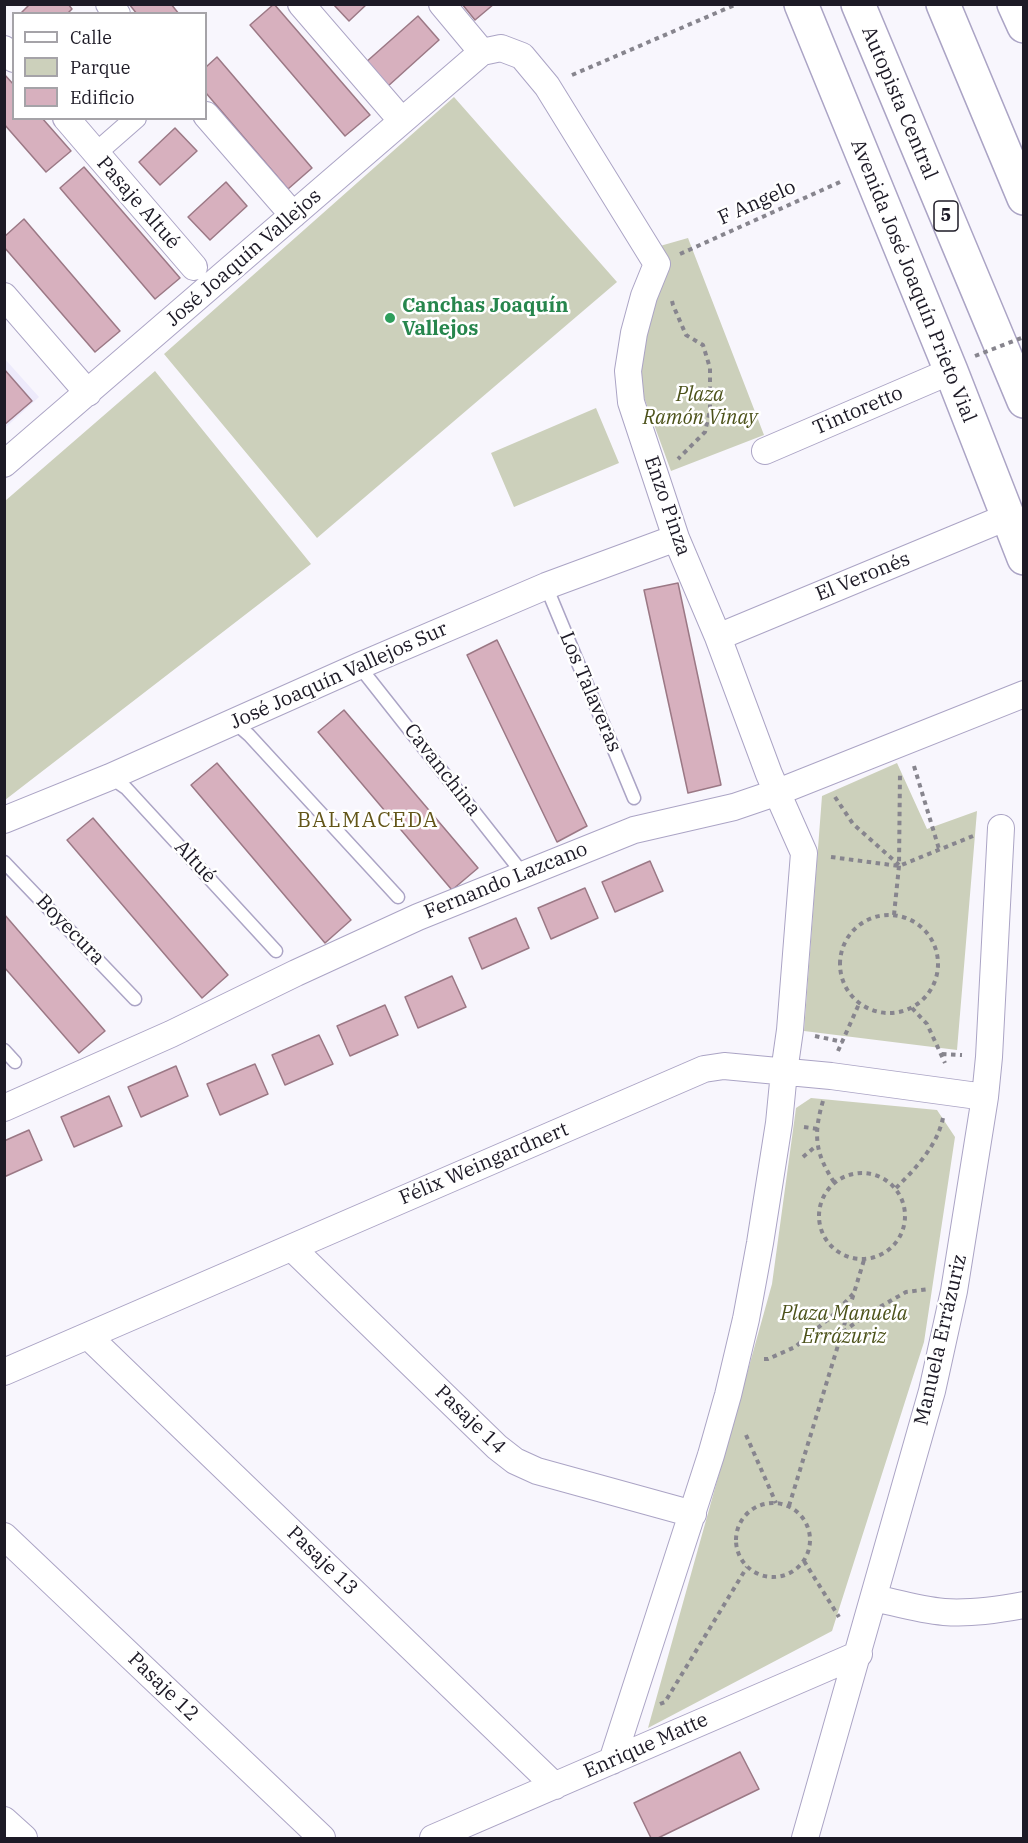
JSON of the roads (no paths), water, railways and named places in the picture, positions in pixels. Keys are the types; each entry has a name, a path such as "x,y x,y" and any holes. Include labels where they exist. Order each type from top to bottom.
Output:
{"main road":[{"name":"Avenida José Joaquín Prieto Vial","path":"801,4 868,170 963,363 1008,517 1023,558"},
{"path":"851,4 871,37"},
{"name":"Autopista Central","path":"858,4 1023,401"},
{"path":"943,4 1023,198"},
{"path":"1014,4 1023,26"}],"street":[{"path":"301,4 402,121"},
{"path":"442,4 492,50"},
{"name":"José Joaquín Vallejos","path":"4,464 402,121 492,50"},
{"name":"Enzo Pinza","path":"492,50 522,56 547,86 657,264 644,296 634,333 628,371 632,402 676,538 718,637 769,774 778,792"},
{"path":"207,116 293,215"},
{"name":"Pasaje Altué","path":"68,120 212,286"},
{"path":"96,153 134,120"},
{"path":"4,296 88,393"},
{"name":"Tintoretto","path":"765,451 963,363"},
{"name":"El Veronés","path":"718,637 1008,517"},
{"name":"José Joaquín Vallejos Sur","path":"4,820 110,777 546,586 676,538"},
{"name":"Fernando Lazcano","path":"4,1108 171,1034 418,917 634,830 734,807 778,792 1023,694"},
{"path":"612,1761 693,1514 728,1395 746,1319 764,1221 790,1030 804,854 778,792"},
{"name":"Manuela Errázuriz","path":"805,1839 932,1391 954,1291 985,1097 1001,832"},
{"name":"Félix Weingardnert","path":"4,1372 704,1069 724,1066 831,1076 985,1097"},
{"name":"Pasaje 14","path":"292,1248 497,1447 515,1461 537,1471 693,1514"},
{"name":"Pasaje 13","path":"88,1336 555,1786"},
{"name":"Pasaje 12","path":"4,1536 322,1839"},
{"path":"874,1598 944,1612 1000,1610 1023,1605"},
{"name":"Enrique Matte","path":"433,1839 612,1761 862,1642"},
{"path":"4,1820 24,1839"}],"lane":[{"name":"Los Talaveras","path":"546,586 634,798"},
{"name":"Cavanchina","path":"360,666 524,875"},
{"path":"234,722 398,897"},
{"name":"Altué","path":"110,777 126,788 276,951"},
{"name":"Boyecura","path":"4,862 135,999"},
{"path":"4,1050 15,1062"}],"place":[{"name":"Canchas Joaquín Vallejos","path":"390,318"}],"district":[{"name":"BALMACEDA","path":"368,821"}],"park label":[{"name":"Plaza Ramón Vinay","path":"700,406"},
{"name":"Plaza Manuela Errázuriz","path":"844,1326"}]}
